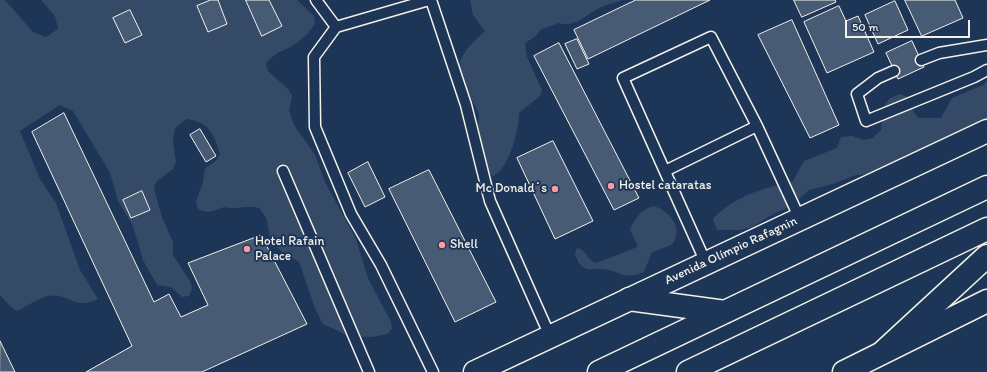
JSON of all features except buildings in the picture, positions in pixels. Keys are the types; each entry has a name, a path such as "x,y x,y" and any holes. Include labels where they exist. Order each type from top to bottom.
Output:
{"main road":[{"name":"Avenida Olímpio Rafagnin","path":"476,372 987,131"},
{"path":"599,372 987,187"},
{"path":"688,372 987,229"},
{"path":"884,351 987,256"},
{"path":"629,299 725,312"},
{"path":"844,372 884,351 987,302"}],"lane":[{"path":"316,0 336,27"},
{"path":"433,372 381,266 351,214 315,127 314,58 336,27 430,0 466,106 490,201 550,336"},
{"path":"706,263 623,78 711,37 757,126 800,219"},
{"path":"921,60 939,53 987,45"},
{"path":"894,71 878,78 857,94 866,121 974,77 987,70"},
{"path":"665,171 757,126"},
{"path":"283,171 369,372"}],"shaded area":[{"path":"0,0 5,0 33,32 46,37 58,29 55,16 41,0 297,0 314,16 315,23 301,40 269,60 266,64 268,71 289,90 292,96 289,110 294,125 315,155 325,182 356,239 368,278 391,322 392,329 387,334 372,337 349,336 323,324 316,311 299,262 281,251 270,240 267,219 259,208 224,207 207,212 197,208 196,201 203,182 205,168 216,161 220,154 216,141 210,130 201,123 187,119 175,128 173,142 176,162 173,169 156,182 154,189 162,217 173,242 173,255 191,283 192,289 189,296 182,297 171,287 157,285 143,260 133,226 118,201 110,173 73,111 60,105 20,131 40,179 56,203 80,270 98,299 83,303 56,295 37,300 17,311 11,307 0,295"},
{"path":"470,0 622,0 601,7 581,20 570,24 559,23 540,30 536,36 525,43 527,57 542,90 540,96 519,113 519,120 512,148 504,166 493,176 485,167 480,154 477,133 479,118 478,112 461,82 459,74 459,67 464,53 485,31 473,15"},
{"path":"987,81 987,120 867,174 856,175 833,184 809,190 790,207 775,213 752,227 740,230 717,230 713,219 730,204 760,190 793,181 804,161 837,148 841,137 852,136 863,140 873,138 881,130 883,107 890,98 900,94 910,98 912,109 918,118 941,118 952,98 983,85"},
{"path":"654,206 669,215 676,225 677,231 673,243 652,252 644,272 625,275 608,270 592,270 580,265 575,254 577,248 583,251 593,262 596,263 638,246 630,230 636,218 642,212"}],"place":[{"name":"Hostel cataratas","path":"611,186"},
{"name":"Mc Donald´s","path":"555,189"},
{"name":"Shell","path":"442,245"},
{"name":"Hotel Rafain Palace","path":"247,249"}]}
